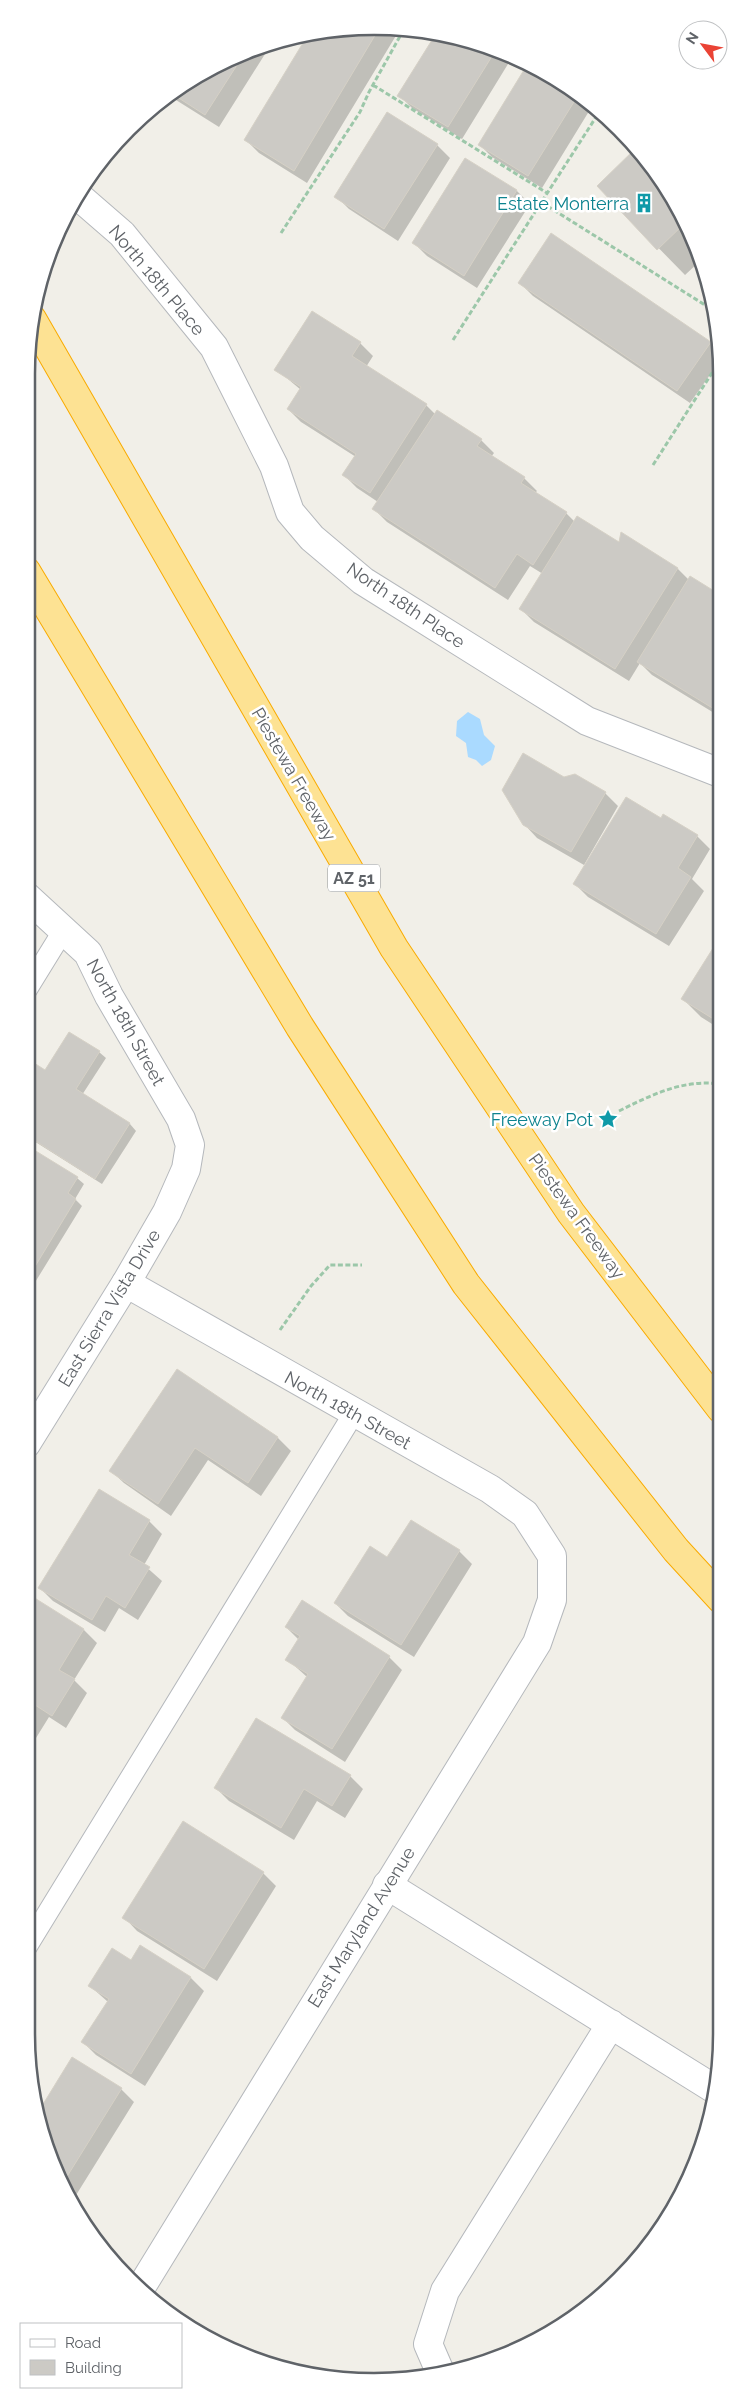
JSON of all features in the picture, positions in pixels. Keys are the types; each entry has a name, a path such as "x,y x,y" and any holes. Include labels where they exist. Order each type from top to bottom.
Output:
{"highway":[{"name":"Piestewa Freeway","path":"38,330 394,948 571,1213 713,1399"},
{"path":"35,586 300,1027 466,1284 676,1550 713,1590"}],"street":[{"name":"North 18th Place","path":"83,200 122,234 214,347 274,466 290,512 312,538 363,580 588,722 713,770"},
{"name":"North 18th Street","path":"35,904 88,954 109,996 181,1119 190,1145 186,1169"},
{"name":"East Sierra Vista Drive","path":"35,1430 126,1283 167,1212 186,1169"},
{"name":"North 18th Street","path":"126,1283 490,1489 525,1514 552,1556"},
{"name":"East Maryland Avenue","path":"143,2283 537,1643 552,1600 552,1556"},
{"path":"387,1885 709,2085"},
{"path":"438,2366 428,2344 445,2291 611,2024"}],"lane":[{"path":"35,977 64,931"},
{"path":"35,1933 354,1413"}],"path":[{"path":"281,233 360,112 400,36"},
{"path":"373,85 547,193"},
{"path":"453,340 596,117"},
{"path":"541,202 705,305"},
{"path":"654,465 713,372"},
{"path":"619,1111 662,1090 704,1082 713,1083"},
{"path":"262,1361 284,1323 311,1286 330,1265 362,1265"}],"water":[{"path":"468,712 480,719 484,735 495,746 491,760 482,766 476,760 468,757 466,743 456,736 457,721"}],"building":[{"path":"375,35 294,171 244,140 303,43 330,38"},
{"path":"432,40 492,56 448,127 397,96"},
{"path":"238,64 205,115 178,98 205,80"},
{"path":"524,70 544,80 575,101 528,176 478,145"},
{"path":"387,112 438,144 384,229 334,197"},
{"name":"Estate Monterra","path":"631,153 656,186 680,228 657,250 597,186"},
{"path":"465,158 517,190 464,276 412,243"},
{"path":"551,233 711,342 677,391 518,283"},
{"path":"312,311 361,342 352,356 427,404 370,493 342,475 356,454 287,409 301,387 274,370"},
{"path":"437,410 482,439 477,446 525,477 521,483 567,512 533,565 517,554 495,588 372,509"},
{"path":"577,516 619,542 621,532 678,568 615,669 519,609"},
{"path":"690,576 713,590 713,708 637,662"},
{"path":"523,753 564,777 575,774 606,792 571,852 523,825 502,790"},
{"path":"626,797 661,818 663,814 698,835 678,868 691,877 656,934 573,884"},
{"path":"713,948 713,1019 681,999"},
{"path":"69,1032 100,1051 76,1089 130,1123 95,1179 35,1141 35,1064 45,1070"},
{"path":"35,1151 78,1177 68,1193 76,1199 35,1266"},
{"path":"177,1369 278,1437 248,1483 195,1448 158,1504 109,1471"},
{"path":"99,1489 150,1520 129,1555 150,1567 125,1608 106,1596 92,1620 38,1588"},
{"path":"411,1520 460,1550 401,1645 334,1603 370,1546 387,1557"},
{"path":"35,1598 84,1629 59,1670 75,1679 52,1716 35,1705"},
{"path":"302,1600 390,1656 332,1749 281,1718 308,1674 285,1660 300,1636 285,1627"},
{"path":"256,1718 351,1775 332,1806 304,1789 281,1828 214,1788"},
{"path":"183,1821 264,1872 204,1969 122,1918"},
{"path":"140,1945 191,1977 131,2074 81,2042 109,1999 88,1986 112,1948 131,1960"},
{"path":"72,2057 122,2088 67,2177 53,2143 43,2104"}],"place":[{"name":"Estate Monterra","path":"644,203"},
{"name":"Freeway Pot","path":"608,1119"}]}
